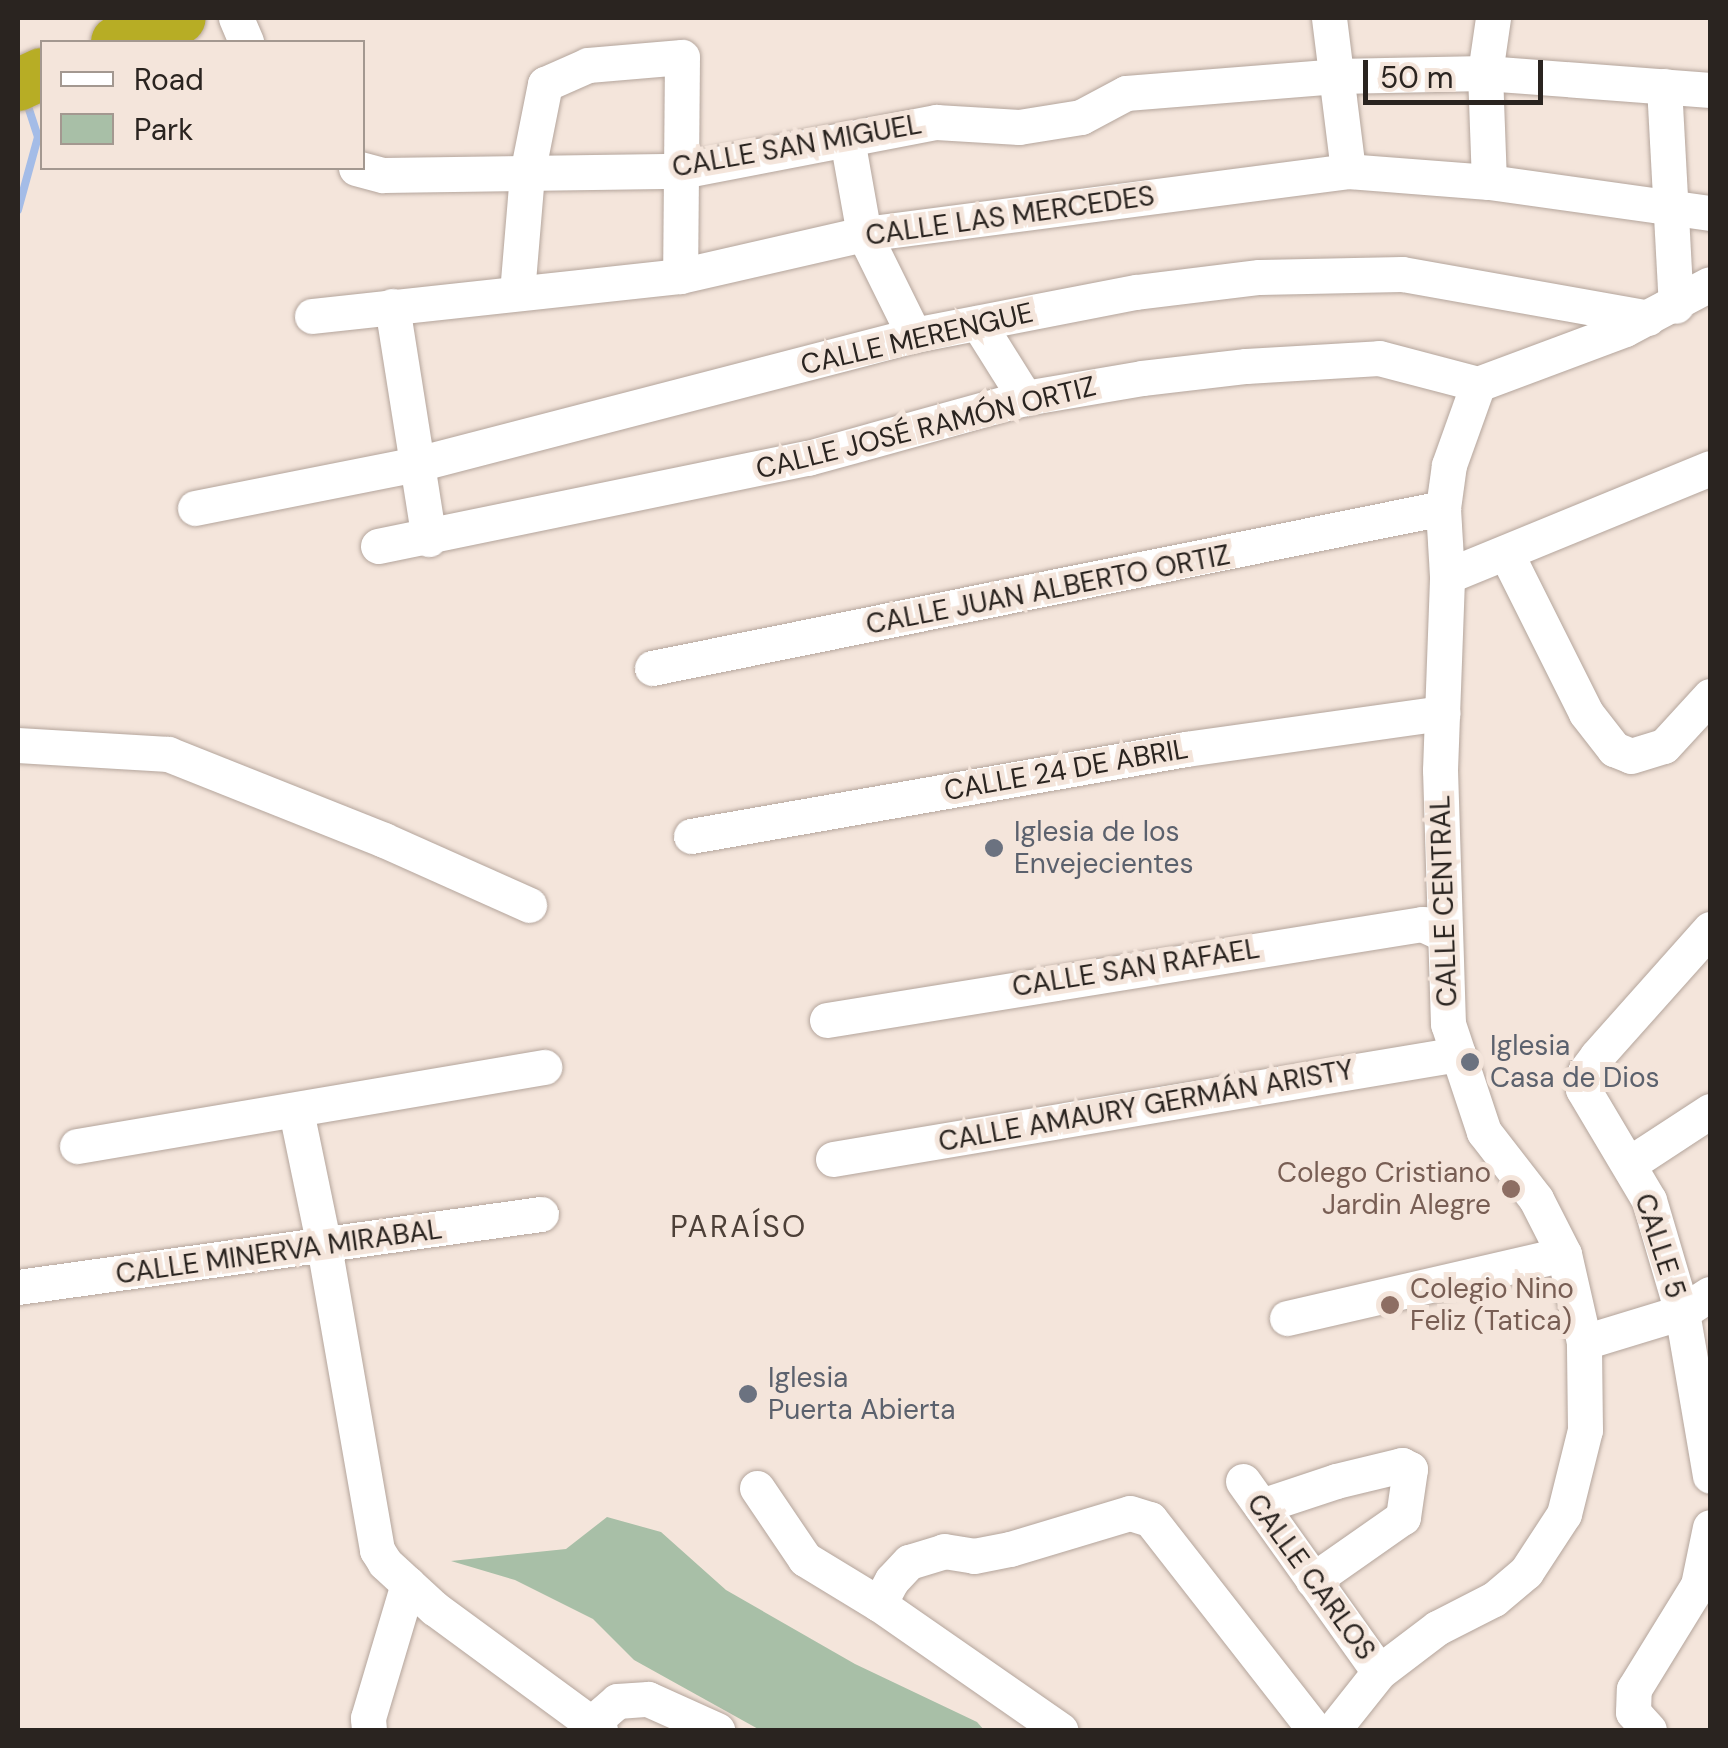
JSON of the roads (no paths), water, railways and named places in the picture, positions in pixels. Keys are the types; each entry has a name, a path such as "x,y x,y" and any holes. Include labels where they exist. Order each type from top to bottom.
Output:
{"street":[{"path":"1329,18 1348,171"},
{"path":"1489,182 1486,74 1494,18"},
{"path":"517,293 527,174 546,84 588,65 682,57 680,276"},
{"name":"CALLE SAN MIGUEL","path":"364,170 383,175 681,170 936,122 1019,127 1081,117 1126,94 1336,76 1486,74 1710,90"},
{"path":"1662,312 1671,210 1664,86"},
{"path":"847,139 864,234 914,335"},
{"name":"CALLE LAS MERCEDES","path":"312,316 680,276 864,234 1348,171 1489,182 1710,213"},
{"name":"CALLE MERENGUE","path":"195,508 417,464 914,335 1136,292 1259,277 1402,274 1662,312"},
{"path":"1478,384 1662,312 1710,284"},
{"path":"392,306 429,540"},
{"path":"978,323 1025,398"},
{"name":"CALLE JOSÉ RAMÓN ORTIZ","path":"378,546 429,540 808,458 1025,398 1246,366 1379,358 1478,384"},
{"name":"CALLE CENTRAL","path":"1333,1730 1379,1672 1437,1628 1494,1599 1526,1572 1564,1514 1585,1430 1584,1342 1564,1254 1536,1199 1484,1132 1448,1024 1443,934 1442,713 1447,576 1444,508 1449,465 1478,384"},
{"path":"1447,576 1710,468"},
{"name":"CALLE JUAN ALBERTO ORTIZ","path":"652,668 1444,508"},
{"path":"1506,553 1586,713 1614,749 1631,756 1664,746 1710,696"},
{"name":"CALLE 24 DE ABRIL","path":"691,836 1186,749 1442,713"},
{"path":"18,746 168,754 384,840 529,906"},
{"name":"CALLE SAN RAFAEL","path":"827,1020 1422,924 1443,934"},
{"name":"CALLE 5","path":"1710,929 1597,1056 1585,1072 1582,1089 1649,1200 1696,1303 1710,1476"},
{"name":"CALLE AMAURY GERMÁN ARISTY","path":"833,1159 1458,1054"},
{"path":"77,1146 296,1112 544,1067"},
{"path":"296,1112 324,1246 377,1550 408,1584 596,1728 617,1701 648,1699 717,1730"},
{"path":"1629,1164 1710,1112"},
{"name":"CALLE MINERVA MIRABAL","path":"18,1287 541,1214"},
{"path":"1287,1318 1564,1254"},
{"path":"1584,1342 1696,1303"},
{"name":"CALLE CARLOS","path":"1313,1580 1403,1517 1410,1469 1402,1465 1336,1481 1252,1494 1313,1580 1379,1672"},
{"path":"757,1488 806,1559 879,1604 1060,1730"},
{"path":"879,1604 892,1580 909,1562 944,1552 974,1556 1010,1549 1130,1513 1150,1519 1315,1730"},
{"path":"1648,1730 1633,1712 1634,1688 1704,1589 1710,1527"},
{"path":"370,1730 368,1718 408,1584"}],"waterway":[{"path":"18,210 38,137 26,99"}],"place":[{"name":"Iglesia de los Envejecientes","path":"994,848"},
{"name":"Iglesia Casa de Dios","path":"1470,1062"},
{"name":"Colego Cristiano Jardin Alegre","path":"1511,1189"},
{"name":"Colegio Nino Feliz (Tatica)","path":"1390,1305"},
{"name":"Iglesia Puerta Abierta","path":"748,1394"}],"district":[{"name":"PARAÍSO","path":"739,1227"}]}
